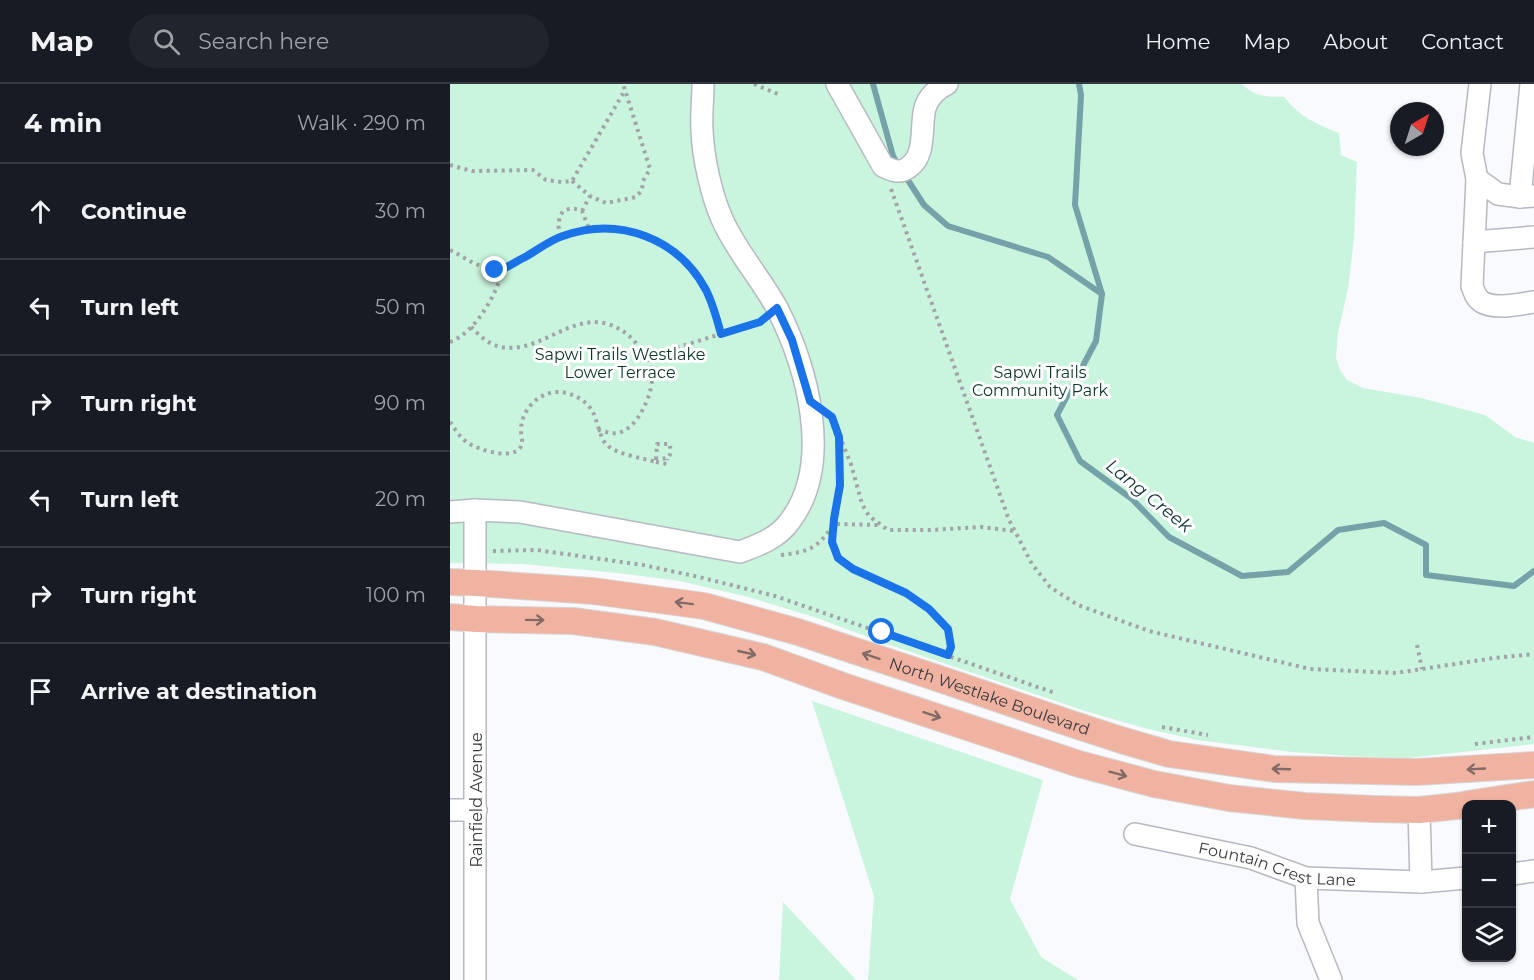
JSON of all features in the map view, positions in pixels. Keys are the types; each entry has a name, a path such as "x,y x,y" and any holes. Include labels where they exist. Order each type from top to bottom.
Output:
{"main road":[{"name":"North Westlake Boulevard","path":"450,582 593,591 704,606 798,632 944,667 1080,727 1169,754 1274,769 1417,772 1534,765"},
{"path":"450,617 573,621 655,632 763,657 1078,764 1154,784 1229,798 1305,806 1419,810 1462,806"},
{"path":"1497,800 1534,794"}],"street":[{"path":"450,512 475,510 520,512 740,552 767,542 790,522 804,496 810,475 814,446 810,401 792,340 764,286 733,243 709,182 702,130 704,84"},
{"path":"837,84 883,166 894,172 902,171 916,161 925,107 931,96 947,84"},
{"path":"1480,84 1472,153 1477,179 1472,286 1475,296 1482,302 1496,306 1534,302"},
{"path":"1477,179 1498,194 1527,196 1531,84"},
{"path":"1474,242 1534,237"},
{"name":"Rainfield Avenue","path":"475,510 476,980"},
{"path":"450,810 476,810"},
{"path":"1419,810 1421,882"},
{"name":"Fountain Crest Lane","path":"1135,834 1251,858 1306,878 1421,882 1462,878"},
{"path":"1516,873 1534,871"},
{"path":"1306,878 1308,923 1331,980"}],"path":[{"path":"450,165 472,171 533,170 546,180 572,181 590,196 606,202 636,198 642,190 643,181 650,169 623,84"},
{"path":"754,84 780,95"},
{"path":"572,181 625,90"},
{"path":"883,166 1009,520 1032,564 1050,587 1078,605 1149,630 1310,669 1396,673 1534,654"},
{"path":"589,229 582,211 590,196"},
{"path":"561,236 558,219 563,211 572,209 582,211"},
{"path":"450,250 475,265 495,270 503,269 561,236 589,229 613,229 637,233 653,239 677,255 695,273 713,306 721,334"},
{"path":"450,342 471,327 487,305 501,278 503,269"},
{"path":"646,357 760,322 777,308"},
{"path":"471,327 494,345 516,348 550,337 577,324 588,322 603,323 628,334 638,344 652,371 653,378 648,399 640,415 620,433 598,430"},
{"path":"450,422 468,443 495,453 515,452 523,442 522,420 528,409 539,398 547,394 558,392 571,394 589,406 595,416 598,430 607,445 618,452 667,464 671,453 670,444 657,444 656,460"},
{"path":"810,401 832,417 862,504 869,516 888,530 930,530 981,526 1015,531"},
{"path":"839,437 840,485 832,542 838,558 853,569 906,593 929,609 948,629 951,647 944,667"},
{"path":"476,551 537,550 644,565 699,577 775,596 944,667 1063,696"},
{"path":"1417,645 1422,669"},
{"path":"1157,726 1214,736"},
{"path":"1467,746 1534,737"}],"green space":[{"name":"Sapwi Trails Community Park","path":"450,84 1242,84 1257,94 1284,97 1296,110 1309,119 1339,133 1341,155 1357,162 1354,238 1336,358 1347,380 1363,388 1421,398 1485,415 1515,437 1534,443 1534,744 1408,758 1292,752 1197,740 1085,711 814,617 748,597 680,581 618,573 522,564 450,563"},
{"path":"812,701 1043,780 1010,899 1041,957 1078,980 868,980 874,896"},
{"path":"783,902 856,980 779,980"}],"waterway":[{"path":"873,84 893,156 898,165"},
{"name":"Lang Creek","path":"1079,84 1081,95 1075,205 1102,294 1096,341 1057,415 1080,461 1132,499 1169,537 1242,576 1288,572 1338,530 1384,523 1426,545 1426,575 1514,586 1534,571"},
{"path":"904,174 924,205 948,226 1048,257 1102,294"}],"route":[{"path":"495,270 503,269 561,236 589,229 613,229 637,233 653,239 666,246 686,263 706,290 721,334 760,322 777,308 792,340 810,401 832,417 839,437 840,485 832,542 838,558 853,569 906,593 929,609 948,629 951,647 948,655 882,632"}],"park label":[{"name":"Sapwi Trails Westlake Lower Terrace","path":"620,363"}]}
